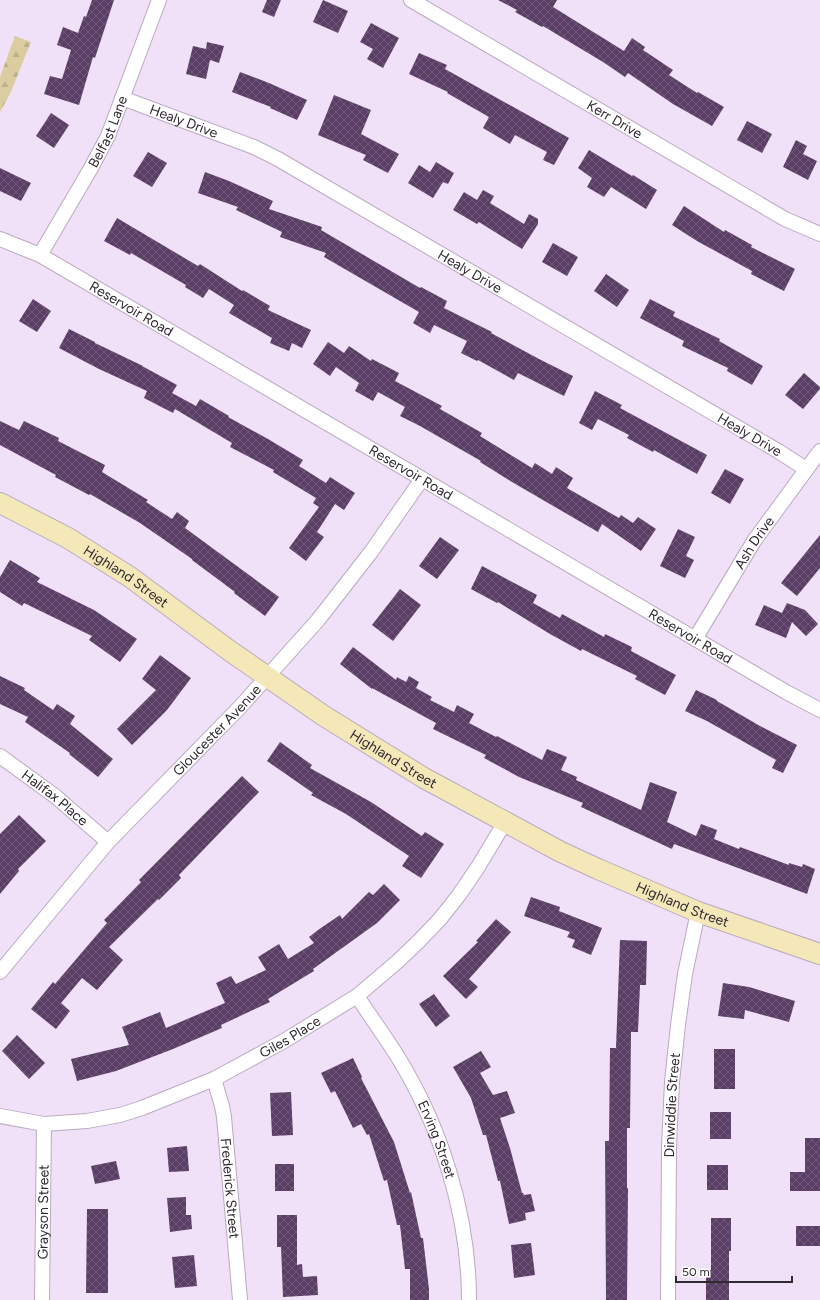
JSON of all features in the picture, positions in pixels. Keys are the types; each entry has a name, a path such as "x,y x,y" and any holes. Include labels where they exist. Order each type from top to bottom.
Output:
{"street":[{"name":"Belfast Lane","path":"40,255 104,142 159,0"},
{"name":"Kerr Drive","path":"411,0 785,219 820,234"},
{"name":"Healy Drive","path":"122,98 254,147 278,159 771,447 806,469"},
{"name":"Reservoir Road","path":"0,239 40,255 695,639 820,710"},
{"name":"Ash Drive","path":"695,639 754,541 820,451"},
{"name":"Gloucester Avenue","path":"0,972 108,842 231,717 318,620 371,552 422,479"},
{"name":"Highland Street","path":"0,503 68,538 130,577 324,716 381,753 424,778 561,852 598,869 698,912 820,954"},
{"name":"Halifax Place","path":"0,756 55,796 108,842"},
{"name":"Giles Place","path":"0,1116 44,1124 87,1121 120,1114 142,1108 214,1079 284,1041 357,996 397,962 440,919 459,895 505,822"},
{"name":"Dinwiddie Street","path":"668,1300 669,1147 672,1082 685,974 698,912"},
{"name":"Erving Street","path":"357,996 396,1054 417,1091 431,1121 452,1183 460,1213 466,1248 469,1300"},
{"name":"Frederick Street","path":"214,1079 224,1117 240,1300"},
{"name":"Grayson Street","path":"42,1300 44,1124"}],"green space":[{"path":"15,36 31,42 10,94 0,112 0,77"}],"building":[{"path":"92,0 114,0 95,58 93,57 79,105 44,94 50,76 62,79 71,50 57,45 63,27 78,33"},
{"path":"267,0 281,0 274,17 262,12"},
{"path":"323,0 348,11 338,33 313,22"},
{"path":"498,0 557,0 553,7 624,51 632,38 645,47 643,50 673,70 669,75 697,93 698,92 724,107 712,126 673,104 628,73 625,77 543,26 542,27 515,12 517,10"},
{"path":"371,23 399,38 383,68 367,59 373,49 360,42"},
{"path":"207,42 224,46 219,63 210,60 206,79 186,74 193,46 206,49"},
{"path":"419,53 447,65 445,69 569,138 554,165 543,160 547,152 515,135 510,144 483,128 489,117 447,93 448,92 409,74"},
{"path":"240,72 307,100 297,120 270,108 271,107 232,92"},
{"path":"334,95 371,110 361,134 399,154 388,173 363,160 366,155 318,135"},
{"path":"51,113 69,125 54,148 36,136"},
{"path":"747,121 772,134 762,153 737,140"},
{"path":"796,140 807,146 803,154 817,161 808,180 783,167"},
{"path":"589,150 657,190 646,209 611,187 604,197 587,187 592,178 578,168"},
{"path":"148,152 167,163 152,187 133,176"},
{"path":"436,162 454,173 448,184 443,182 433,198 408,183 419,165 430,172"},
{"path":"0,168 31,183 21,201 0,191"},
{"path":"205,172 273,201 269,209 322,227 321,230 420,288 421,287 447,301 444,308 573,376 564,396 518,373 514,380 478,360 477,361 461,353 467,341 434,325 430,333 413,323 419,312 324,257 326,253 280,237 282,232 236,210 238,207 198,193"},
{"path":"483,190 494,196 490,203 524,224 529,214 538,219 538,224 522,249 479,222 477,224 453,210 464,192 477,200"},
{"path":"684,206 724,232 725,230 752,245 751,247 795,269 784,291 751,274 752,271 697,241 672,225"},
{"path":"117,218 198,266 200,264 242,291 243,290 270,306 268,310 311,330 302,348 292,343 289,351 270,343 272,338 229,313 234,305 209,289 203,298 185,287 186,285 131,253 130,255 104,241"},
{"path":"553,243 578,257 567,276 542,262"},
{"path":"606,274 629,290 617,307 594,291"},
{"path":"33,299 51,311 37,332 19,321"},
{"path":"650,299 675,312 673,316 720,339 719,341 763,366 752,385 727,371 728,368 682,346 684,341 640,318"},
{"path":"69,329 143,366 177,385 172,393 196,406 200,399 229,416 228,417 268,439 303,460 299,466 326,483 330,477 355,493 344,510 335,504 317,532 324,537 306,561 289,548 319,507 313,503 316,498 273,472 274,470 230,447 232,443 175,409 173,413 144,398 147,391 99,369 59,348"},
{"path":"328,342 344,353 349,346 371,361 372,359 399,373 395,381 442,406 440,409 482,433 480,436 532,468 535,463 552,474 556,467 573,478 567,488 619,518 621,515 633,523 638,517 656,529 641,551 602,524 598,532 512,482 480,462 481,461 400,416 405,407 378,392 373,401 355,391 359,383 336,367 330,376 313,364"},
{"path":"804,373 820,387 820,389 803,409 785,395"},
{"path":"595,391 622,405 620,408 707,455 697,474 654,450 653,452 627,438 629,435 598,419 592,430 579,423"},
{"path":"0,421 19,430 24,421 59,438 58,441 105,465 102,472 148,500 146,502 172,519 177,512 189,521 185,528 279,597 265,616 192,559 140,523 0,445"},
{"path":"725,469 744,479 730,504 711,493"},
{"path":"678,529 695,537 686,556 694,560 685,578 660,566"},
{"path":"820,535 820,568 797,596 781,583"},
{"path":"440,537 459,550 437,579 419,566"},
{"path":"10,560 40,578 37,582 94,610 137,639 120,662 89,640 92,636 24,603 22,606 0,592 0,577"},
{"path":"482,566 537,595 533,603 560,618 562,614 604,637 605,634 632,647 631,651 676,675 665,695 635,679 637,676 582,649 581,651 498,602 497,603 471,589"},
{"path":"400,589 421,605 393,641 372,625"},
{"path":"787,603 805,610 818,624 806,636 792,622 786,638 755,625 764,605 782,613"},
{"path":"353,647 396,680 397,677 406,682 409,676 419,682 416,688 432,697 430,700 454,712 457,705 474,714 469,723 496,737 497,736 542,760 547,749 567,757 561,770 577,777 576,780 641,810 650,782 677,792 667,822 696,836 701,824 717,830 714,839 739,849 740,847 789,865 789,863 802,867 803,864 815,869 807,894 674,844 672,849 581,807 583,803 519,777 484,758 486,755 433,729 436,723 372,689 340,664"},
{"path":"160,655 191,678 167,710 132,745 117,729 156,690 142,679"},
{"path":"0,676 25,688 24,690 53,710 57,704 75,716 70,724 113,759 98,777 69,754 70,753 25,722 28,717 0,704"},
{"path":"696,690 717,700 760,726 797,745 783,773 772,768 776,760 707,721 685,711"},
{"path":"280,742 312,765 310,768 371,802 422,836 425,832 444,844 421,878 402,866 409,856 346,814 311,795 313,793 267,761"},
{"path":"242,776 259,792 179,875 181,878 109,947 123,960 97,990 82,978 61,1003 70,1011 56,1029 31,1009 53,982 55,984 107,923 104,920 141,882 139,880"},
{"path":"19,815 46,841 18,869 19,871 0,894 0,834"},
{"path":"384,884 400,900 377,923 313,969 314,971 268,999 270,1002 221,1025 222,1028 173,1049 116,1071 77,1081 71,1059 129,1045 122,1027 160,1012 166,1028 225,1003 216,983 231,976 236,984 266,970 258,957 279,944 288,959 314,943 309,937 340,915 342,919 369,892 373,895"},
{"path":"531,897 560,907 559,911 602,928 591,955 572,947 575,940 567,937 570,932 524,916"},
{"path":"496,919 511,932 469,979 478,987 466,999 443,976 478,942 476,941"},
{"path":"620,940 647,941 646,985 640,985 638,1032 631,1032 630,1128 627,1128 627,1300 606,1300 605,1141 609,1141 610,1048 616,1048"},
{"path":"723,983 749,987 795,1001 789,1022 745,1010 744,1019 718,1016"},
{"path":"434,994 450,1016 436,1027 419,1004"},
{"path":"17,1035 45,1063 29,1079 2,1051"},
{"path":"714,1049 735,1049 735,1089 714,1089"},
{"path":"481,1051 491,1067 480,1073 493,1095 507,1091 515,1113 500,1118 522,1193 524,1195 531,1194 535,1211 525,1213 526,1220 509,1224 500,1181 498,1181 486,1135 483,1135 471,1098 453,1067"},
{"path":"353,1058 362,1077 361,1078 394,1142 410,1193 411,1192 421,1238 423,1238 429,1300 410,1300 410,1269 405,1269 400,1225 397,1225 387,1180 384,1181 369,1134 367,1135 361,1124 353,1128 335,1091 331,1093 321,1073"},
{"path":"291,1092 293,1135 272,1136 270,1093"},
{"path":"710,1112 731,1112 731,1139 710,1139"},
{"path":"805,1138 820,1138 820,1191 790,1191 790,1172 805,1172"},
{"path":"187,1146 189,1171 169,1172 167,1148"},
{"path":"116,1161 120,1179 95,1184 91,1166"},
{"path":"275,1164 294,1164 294,1191 275,1191"},
{"path":"707,1165 728,1165 728,1190 707,1190"},
{"path":"186,1197 186,1215 191,1215 192,1229 170,1232 167,1198"},
{"path":"87,1209 108,1209 108,1293 86,1293"},
{"path":"277,1215 297,1215 297,1265 302,1264 303,1277 317,1276 318,1295 283,1297 281,1247 277,1247"},
{"path":"711,1218 731,1218 729,1300 706,1300 706,1270 711,1270"},
{"path":"796,1226 820,1226 820,1246 796,1246"},
{"path":"531,1243 535,1275 514,1278 511,1245"},
{"path":"194,1255 197,1286 175,1288 172,1257"}]}
